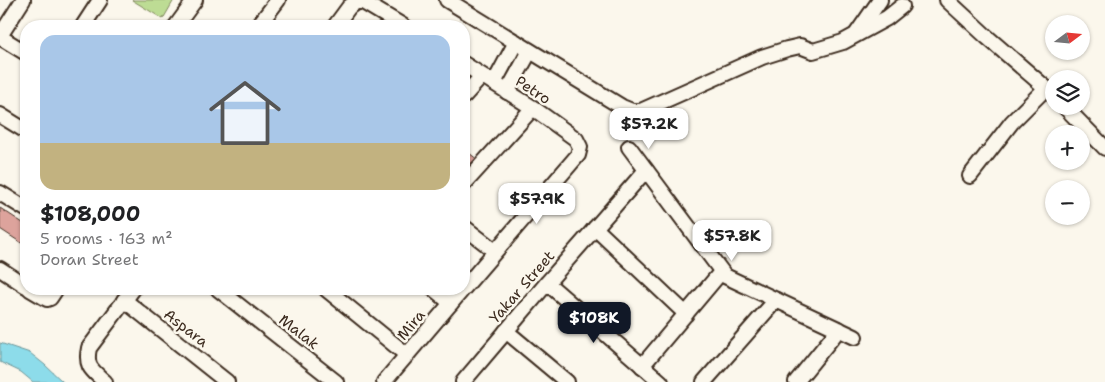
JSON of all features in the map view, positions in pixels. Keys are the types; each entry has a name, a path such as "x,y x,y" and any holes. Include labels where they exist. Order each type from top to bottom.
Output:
{"street":[{"path":"20,50 0,37 23,0"},
{"path":"87,20 100,0"},
{"path":"180,20 195,0"},
{"path":"263,20 278,0"},
{"path":"447,0 622,107 641,112 762,57 800,46 813,50 843,42 887,18 905,3"},
{"path":"856,34 880,0"},
{"path":"888,0 897,6 905,3"},
{"path":"947,0 1045,87"},
{"path":"339,20 349,7 356,2 363,2 393,20"},
{"path":"470,92 488,79 516,42"},
{"path":"507,92 530,51"},
{"name":"Petro","path":"470,68 534,108 576,139 580,147"},
{"path":"970,176 1012,122 1045,95"},
{"path":"470,177 534,108"},
{"path":"0,115 20,127"},
{"path":"1073,115 1105,148"},
{"name":"Mira","path":"470,281 578,155 580,147"},
{"path":"629,147 725,276 855,337"},
{"name":"Yakar Street","path":"464,382 547,283 646,170"},
{"path":"0,193 20,205"},
{"path":"596,228 686,314"},
{"path":"470,232 495,251"},
{"path":"642,366 721,272"},
{"path":"2,274 20,283"},
{"path":"547,283 661,382"},
{"path":"105,382 86,359 89,348 128,295"},
{"name":"Malak","path":"226,295 336,382"},
{"path":"334,295 408,354"},
{"path":"441,295 451,303"},
{"name":"Mira","path":"384,382 458,295"},
{"name":"Aspara","path":"124,300 227,382"},
{"path":"704,382 776,300"},
{"path":"796,382 839,329"},
{"path":"506,331 567,382"}],"green space":[{"path":"132,0 174,0 163,19"}],"water":[{"path":"0,343 30,353 63,382 33,382 21,372 0,362"}],"building":[{"path":"470,154 478,160 470,171"},
{"path":"0,208 20,221 20,242 0,229"}]}
